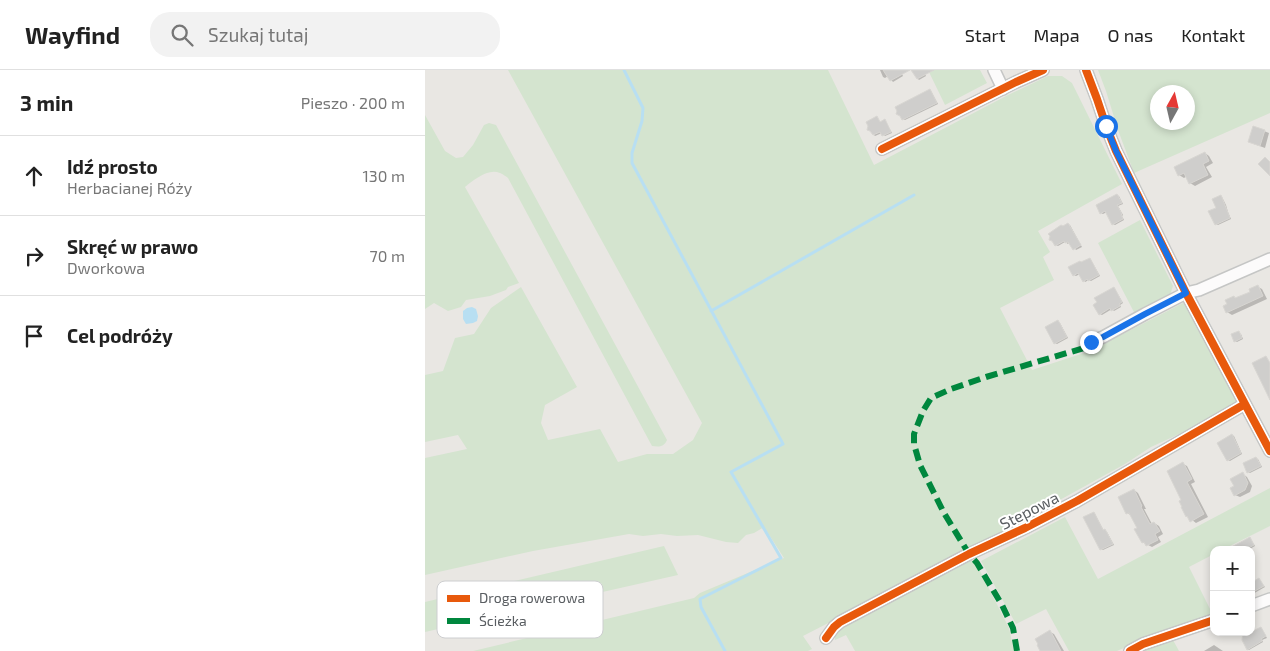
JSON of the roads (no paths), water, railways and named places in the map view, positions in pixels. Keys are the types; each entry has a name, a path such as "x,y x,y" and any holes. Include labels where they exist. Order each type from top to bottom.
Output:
{"street":[{"path":"994,70 1003,88"},
{"path":"882,149 1043,70"},
{"path":"1086,70 1116,151 1186,293 1270,451"},
{"path":"1091,342 1186,293 1199,290 1270,259"},
{"name":"Stepowa","path":"826,638 840,622 969,554 1077,501 1245,404"},
{"path":"1255,605 1270,599"},
{"path":"1130,651 1143,644 1210,621"}],"water":[{"path":"472,307 476,309 477,321 466,324 463,319 463,311"}],"waterway":[{"path":"624,70 643,108 642,121 632,153 632,163 783,444 731,472 781,558 700,599 701,607 725,651"},
{"path":"711,311 914,195"}]}
